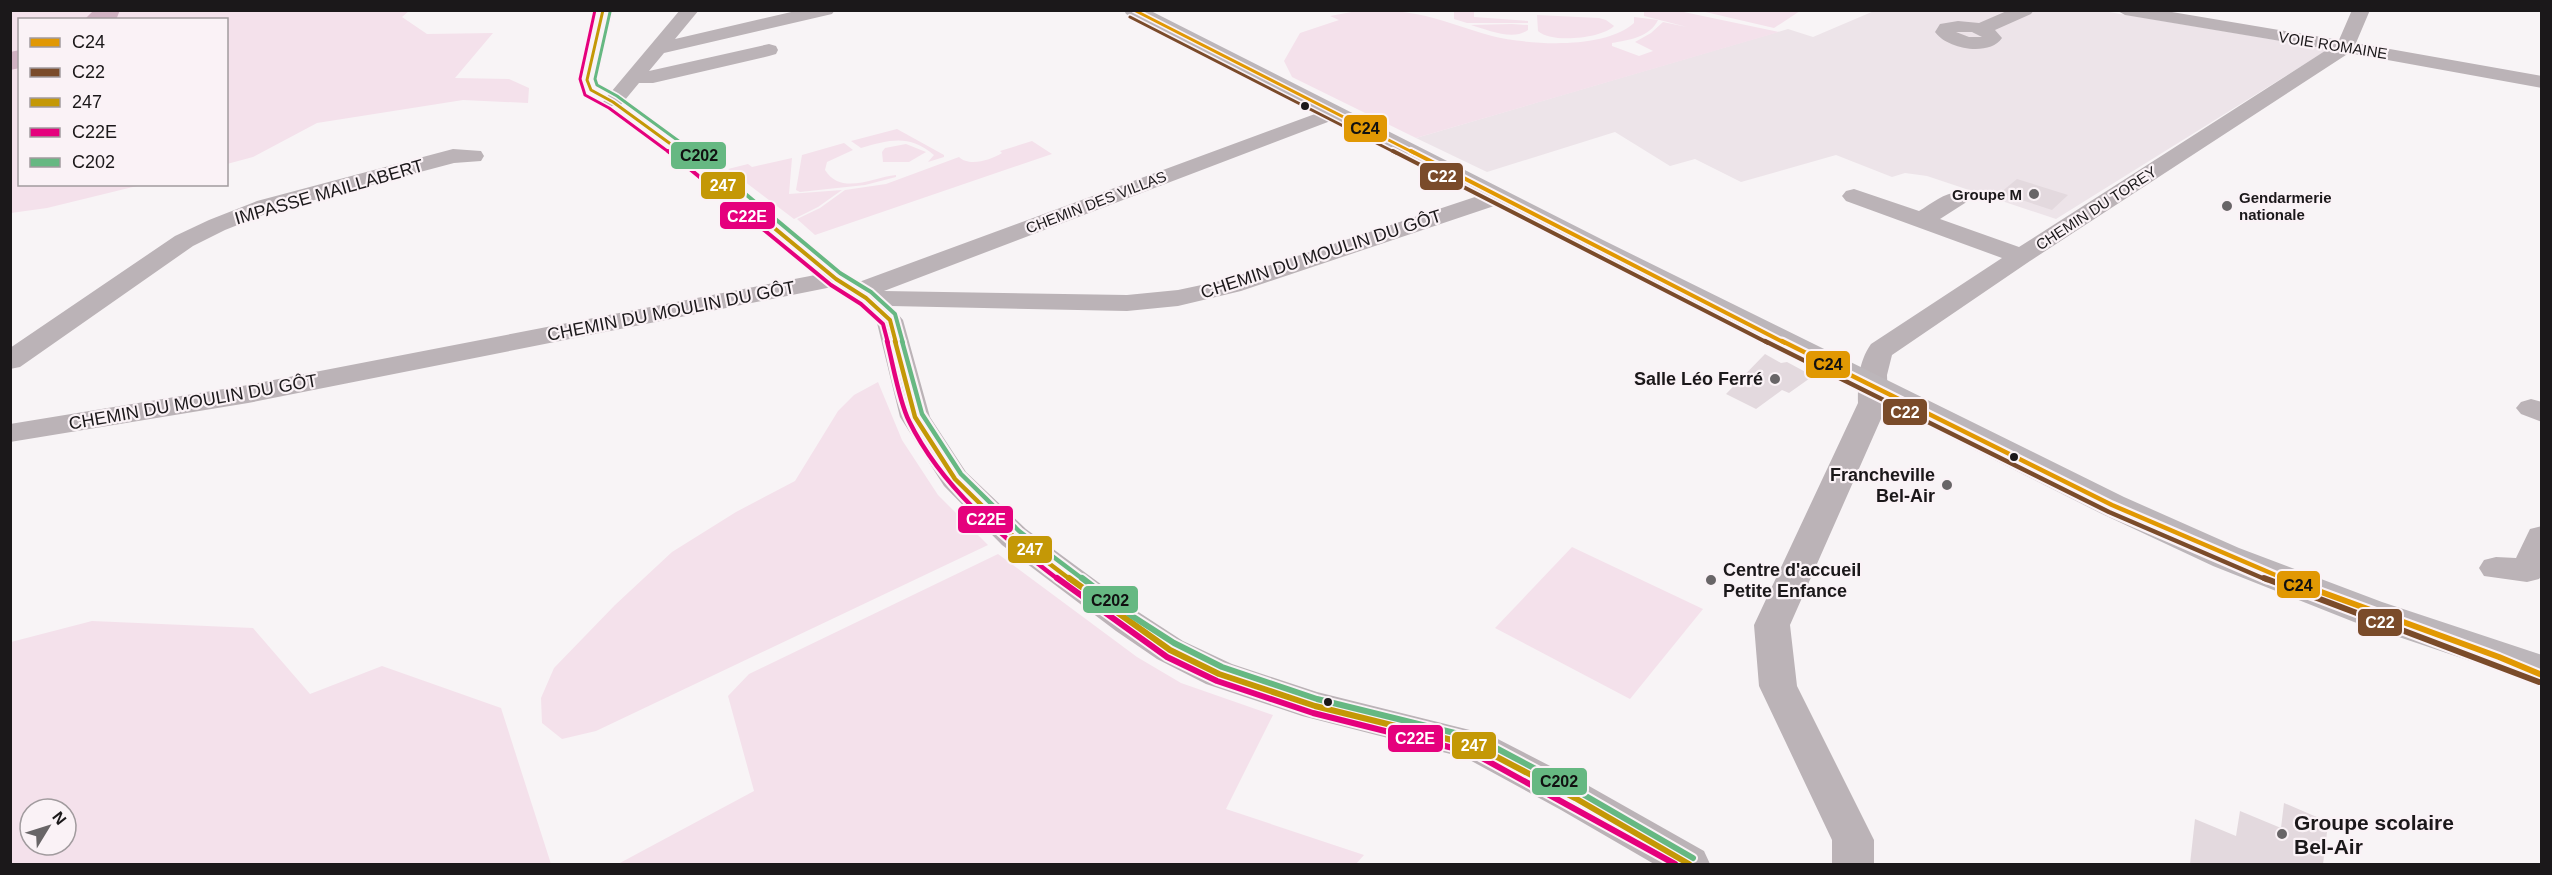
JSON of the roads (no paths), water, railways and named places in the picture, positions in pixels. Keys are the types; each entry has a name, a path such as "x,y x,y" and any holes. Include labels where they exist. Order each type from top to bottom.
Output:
{"main road":[{"path":"1133,10 1498,197 2112,505 2226,557 2368,612 2532,669"}],"street":[{"path":"613,102 690,10"},
{"path":"657,49 826,10"},
{"path":"1981,29 2025,10"},
{"name":"VOIE ROMAINE","path":"2125,10 2541,82"},
{"path":"2345,47 2361,10"},
{"name":"CHEMIN DU TOREY","path":"1853,864 1853,840 1778,686 1773,625 1867,419 1873,403 1872,370 1881,350 2021,256 2345,47"},
{"path":"633,77 653,77 769,50"},
{"name":"CHEMIN DES VILLAS","path":"862,295 1334,113"},
{"name":"IMPASSE MAILLABERT","path":"13,359 184,241 217,225 265,206 323,190 453,156 473,156"},
{"path":"1854,196 2021,256"},
{"name":"CHEMIN DU MOULIN DU GÔT","path":"10,433 248,394 836,279 862,295 1080,303 1127,303 1178,298 1232,286 1498,197"},
{"path":"1921,220 1957,198"},
{"path":"862,295 890,320 915,417 955,479 1014,537 1170,650 1219,674 1315,706 1476,746 1575,798 1689,864"},
{"path":"2496,568 2528,571 2541,537"}],"waterway":[{"path":"100,18 107,14 107,10"},
{"path":"10,62 18,59"}],"place":[{"name":"Groupe M","path":"2034,194"},
{"name":"Gendarmerie nationale","path":"2227,206"},
{"name":"Salle Léo Ferré","path":"1775,379"},
{"name":"Francheville Bel-Air","path":"1947,485"},
{"name":"Centre d'accueil Petite Enfance","path":"1711,580"},
{"name":"Groupe scolaire Bel-Air","path":"2282,834"}]}
